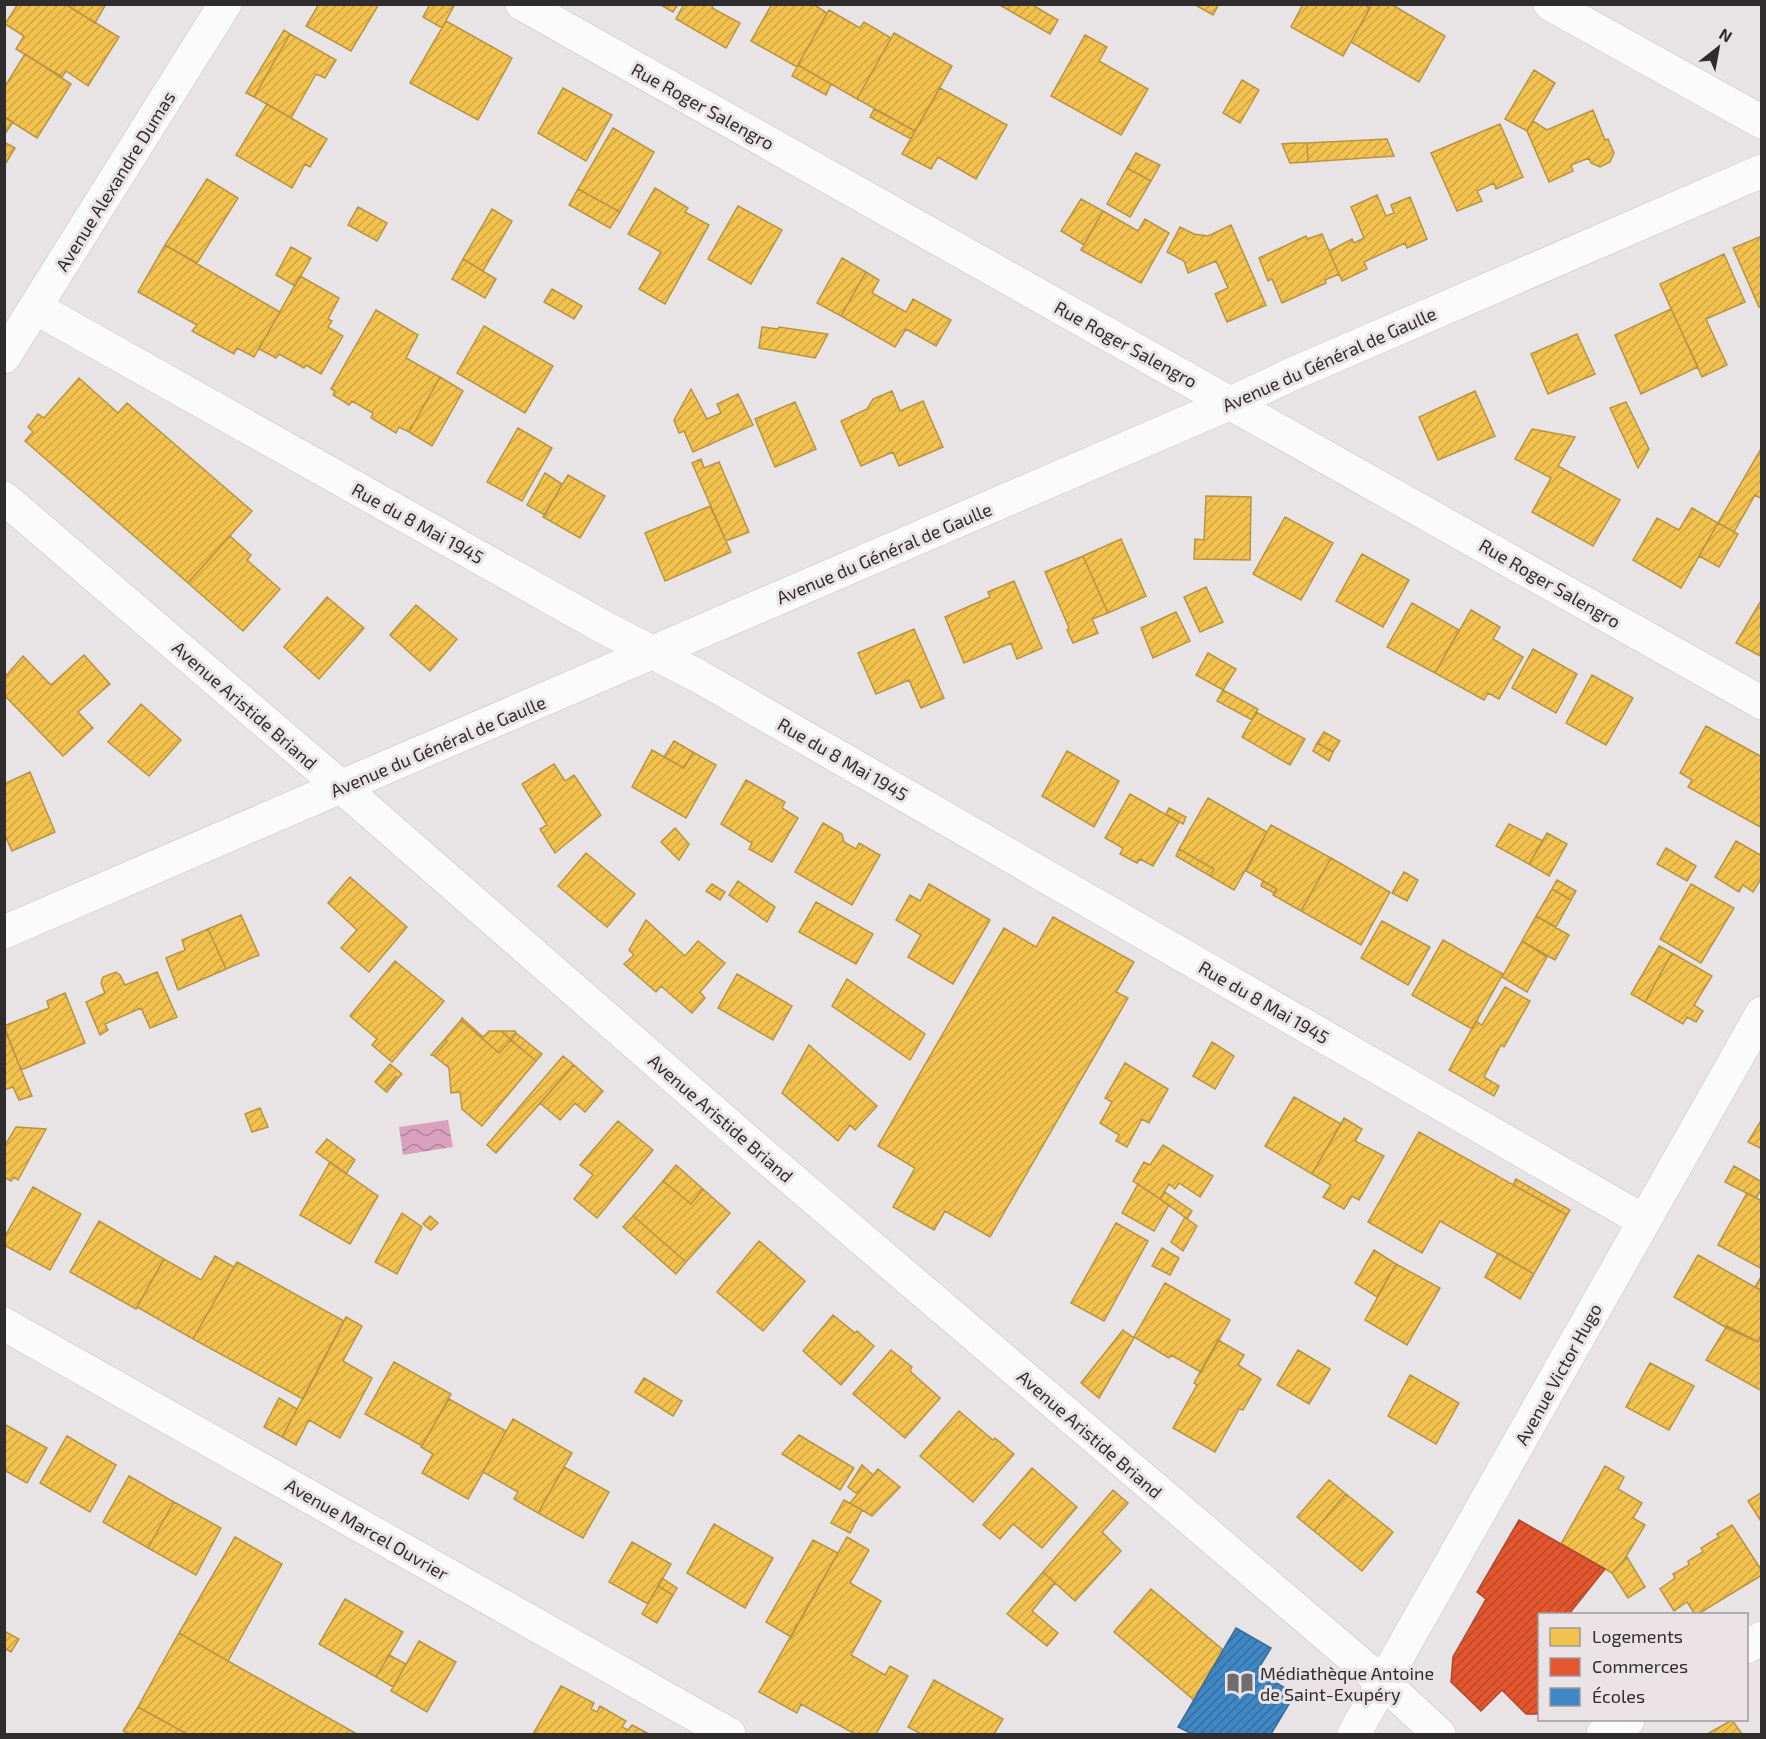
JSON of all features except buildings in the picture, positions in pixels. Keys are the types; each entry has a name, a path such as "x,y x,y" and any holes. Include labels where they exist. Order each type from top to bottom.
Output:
{"street":[{"name":"Avenue Alexandre Dumas","path":"4,357 225,4"},
{"name":"Rue Roger Salengro","path":"522,4 1761,703"},
{"path":"1550,4 1761,122"},
{"name":"Avenue du Général de Gaulle","path":"4,932 1231,403 1290,375 1761,171"},
{"name":"Rue du 8 Mai 1945","path":"36,308 652,653 700,677 1644,1221"},
{"name":"Avenue Aristide Briand","path":"4,498 341,787 761,1153 1439,1734"},
{"name":"Avenue Victor Hugo","path":"1354,1734 1761,1013"},
{"name":"Avenue Marcel Ouvrier","path":"4,1324 729,1734"},
{"path":"1748,1646 1761,1638"},
{"path":"1603,1734 1625,1721"}],"water":[{"path":"448,1120 453,1147 403,1155 399,1127"}],"place":[{"name":"Médiathèque Antoine de Saint-Exupéry","path":"1240,1683"}]}
